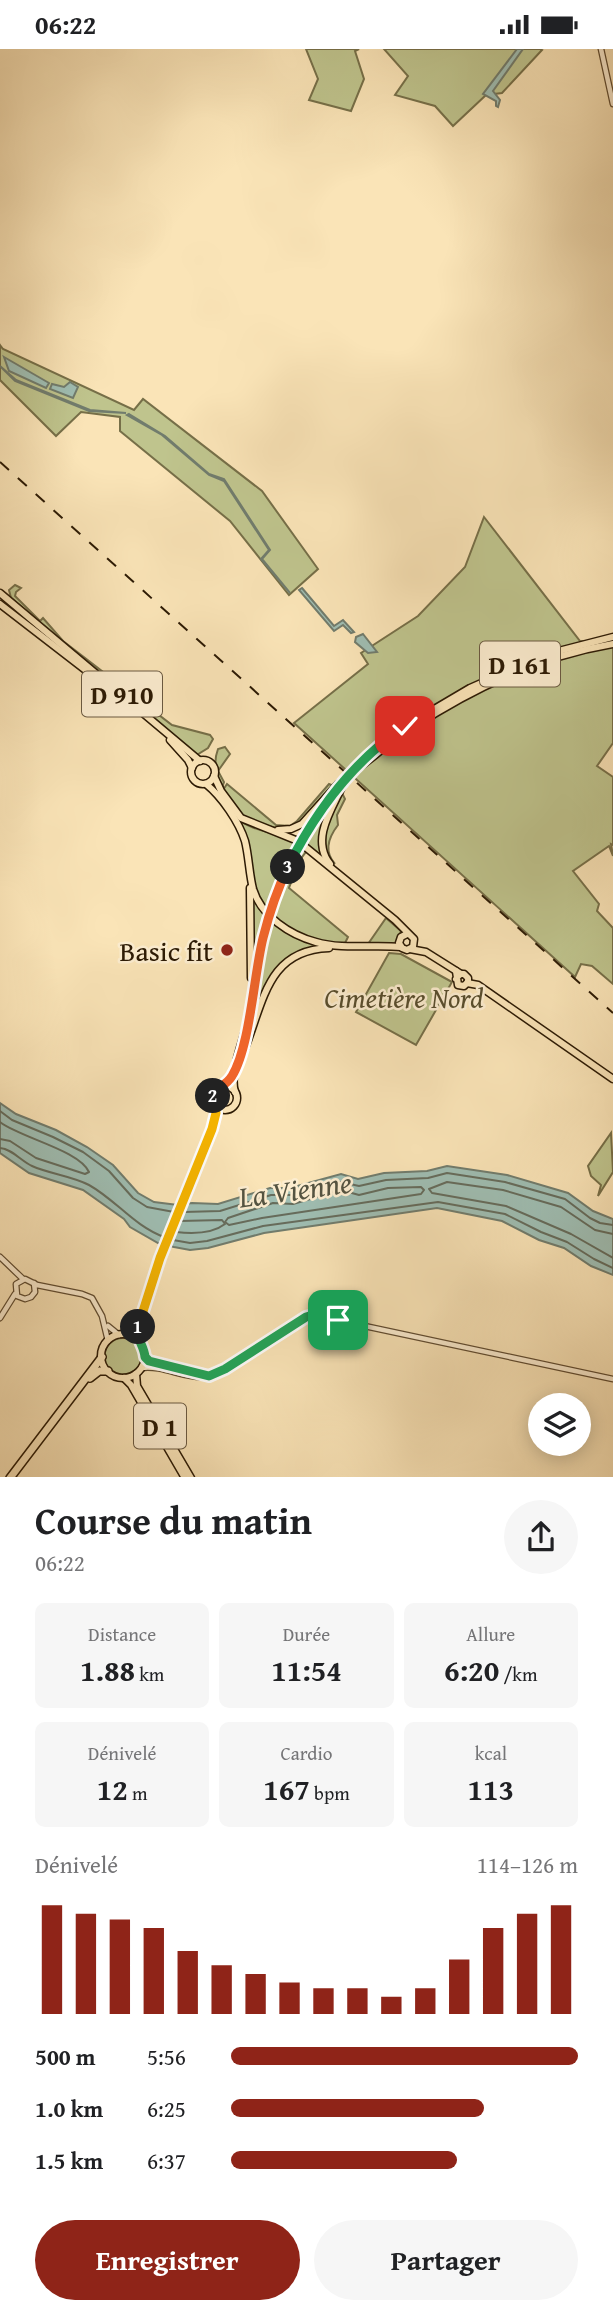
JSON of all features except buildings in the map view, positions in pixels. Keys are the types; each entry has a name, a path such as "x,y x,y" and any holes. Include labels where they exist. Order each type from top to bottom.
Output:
{"highway":[{"path":"11,1477 102,1357"},
{"path":"77,1391 96,1372 107,1371"}],"main road":[{"name":"D 910","path":"0,593 200,761"},
{"name":"D 910","path":"0,603 157,728 181,751 192,768"},
{"path":"0,603 15,605"},
{"name":"D 161","path":"235,1092 234,1074 271,910 304,837 350,776 372,751 392,734 470,688 547,654 613,637"},
{"name":"D 161","path":"350,776 413,727 500,680 543,661 613,644"},
{"path":"345,947 300,937 274,920 262,906 254,892 248,855 239,826 206,784 194,780 192,768 200,761 213,765 214,776 221,791 238,816 296,839 395,920 426,952"},
{"path":"206,784 214,776"},
{"path":"263,828 283,830 297,827 338,784 350,776"},
{"path":"341,876 326,859 322,845 332,804 350,776"},
{"path":"248,855 252,916 250,1007"},
{"path":"401,947 400,939 407,934"},
{"path":"410,949 415,941"},
{"path":"239,1056 271,982 285,961 305,951 345,947 401,947 426,952 444,961 462,977 478,985 613,1077"},
{"name":"D 161","path":"224,1086 234,1074"},
{"path":"137,1340 160,1258 212,1129 235,1103 235,1092 224,1086 214,1093 212,1129"},
{"path":"215,1105 227,1109"},
{"path":"123,1335 137,1340 145,1357 139,1371 124,1378 115,1377 107,1371 102,1357 108,1341 134,1327 153,1280"},
{"name":"D 1","path":"139,1371 137,1386 190,1477"},
{"name":"D 1","path":"124,1378 184,1477"}],"street":[{"path":"601,49 613,104"},
{"path":"0,1257 23,1279 89,1296 97,1303 108,1332 108,1341"},
{"path":"0,1318 16,1293 16,1284 6,1264"},
{"path":"16,1284 23,1279"},
{"path":"34,1283 35,1293"},
{"path":"7,1309 35,1293 55,1288"},
{"path":"16,1293 22,1299"},
{"path":"139,1371 153,1367 195,1376 209,1376 313,1315 613,1379"},
{"path":"102,1317 110,1329 123,1335"},
{"path":"145,1357 153,1363 209,1376"}],"green space":[{"path":"306,49 359,49 355,51 364,79 351,111 309,100 318,79"},
{"path":"384,49 542,50 502,93 486,95 453,126 435,106 395,95 408,76"},
{"path":"0,345 3,349 134,410 143,399 262,491 318,569 289,595 230,521 120,431 120,417 81,412 56,436 0,380"},
{"path":"484,517 580,641 613,644 613,743 597,766 613,777 613,856 609,846 573,871 599,904 597,911 613,928 613,984 592,966 581,964 575,977 294,723 368,664 361,653 418,616 465,567"},
{"path":"15,585 21,588 15,596 40,621 43,618 63,641 172,725 210,735 213,739 208,748 195,756 11,598 9,590"},
{"path":"225,747 230,754 218,771 224,782 222,788 215,764 218,749"},
{"path":"227,784 276,825 290,826 329,784 334,786 298,825 281,829 245,818 223,790"},
{"path":"341,791 345,799 337,815 338,825 328,850 335,864 327,858 326,832"},
{"path":"335,796 320,843 323,858 304,842"},
{"path":"236,818 250,826 296,842 268,909 258,897"},
{"path":"301,848 306,852 299,861 289,888 348,937 345,943 366,944 326,943 313,940 287,928 274,918 272,913 284,880"},
{"path":"252,896 266,913 257,954 253,953"},
{"path":"271,918 320,947 298,952 280,965 248,1031 257,974"},
{"path":"386,918 401,931 396,944 368,944"},
{"name":"Cimetière Nord","path":"389,953 401,954 452,982 416,1045 356,1012"},
{"path":"611,1133 613,1172 598,1196 601,1185 591,1176 588,1166"},
{"path":"123,1338 137,1343 142,1357 137,1371 123,1376 109,1371 104,1357 109,1343"}],"water":[{"path":"517,49 523,49 493,91 500,100 498,107 496,101 483,94"},
{"path":"4,357 49,383 46,388 9,371"},
{"path":"0,366 16,380 90,410 126,413 89,411 15,381"},
{"path":"70,382 78,387 73,398 50,389 52,384 64,387"},
{"path":"127,415 165,436 209,474 224,479 270,550 262,559 290,593 261,559 269,550 224,481 209,475 162,435"},
{"path":"302,588 334,626 343,620 354,632 351,633 343,625 334,631 299,590"},
{"path":"363,634 377,652 368,653 355,642 356,637"},
{"name":"La Vienne","path":"0,1103 16,1114 56,1130 87,1147 113,1165 138,1193 154,1202 178,1205 218,1204 270,1188 290,1188 341,1174 358,1179 384,1173 427,1171 447,1166 507,1175 568,1193 593,1211 613,1219 613,1275 591,1266 564,1248 539,1240 502,1221 437,1208 264,1233 208,1248 190,1250 158,1243 130,1227 124,1219 83,1190 29,1173 0,1153"}],"railway":[{"path":"0,462 613,1013"}],"place":[{"name":"Basic fit","path":"227,950"}],"route":[{"path":"338,1320 313,1315 306,1317 225,1369 209,1376 151,1362 145,1357 137,1340 160,1258 212,1129 216,1113 214,1093 234,1074 237,1065 267,921 286,870 311,825 335,792 362,760 405,726"}]}
